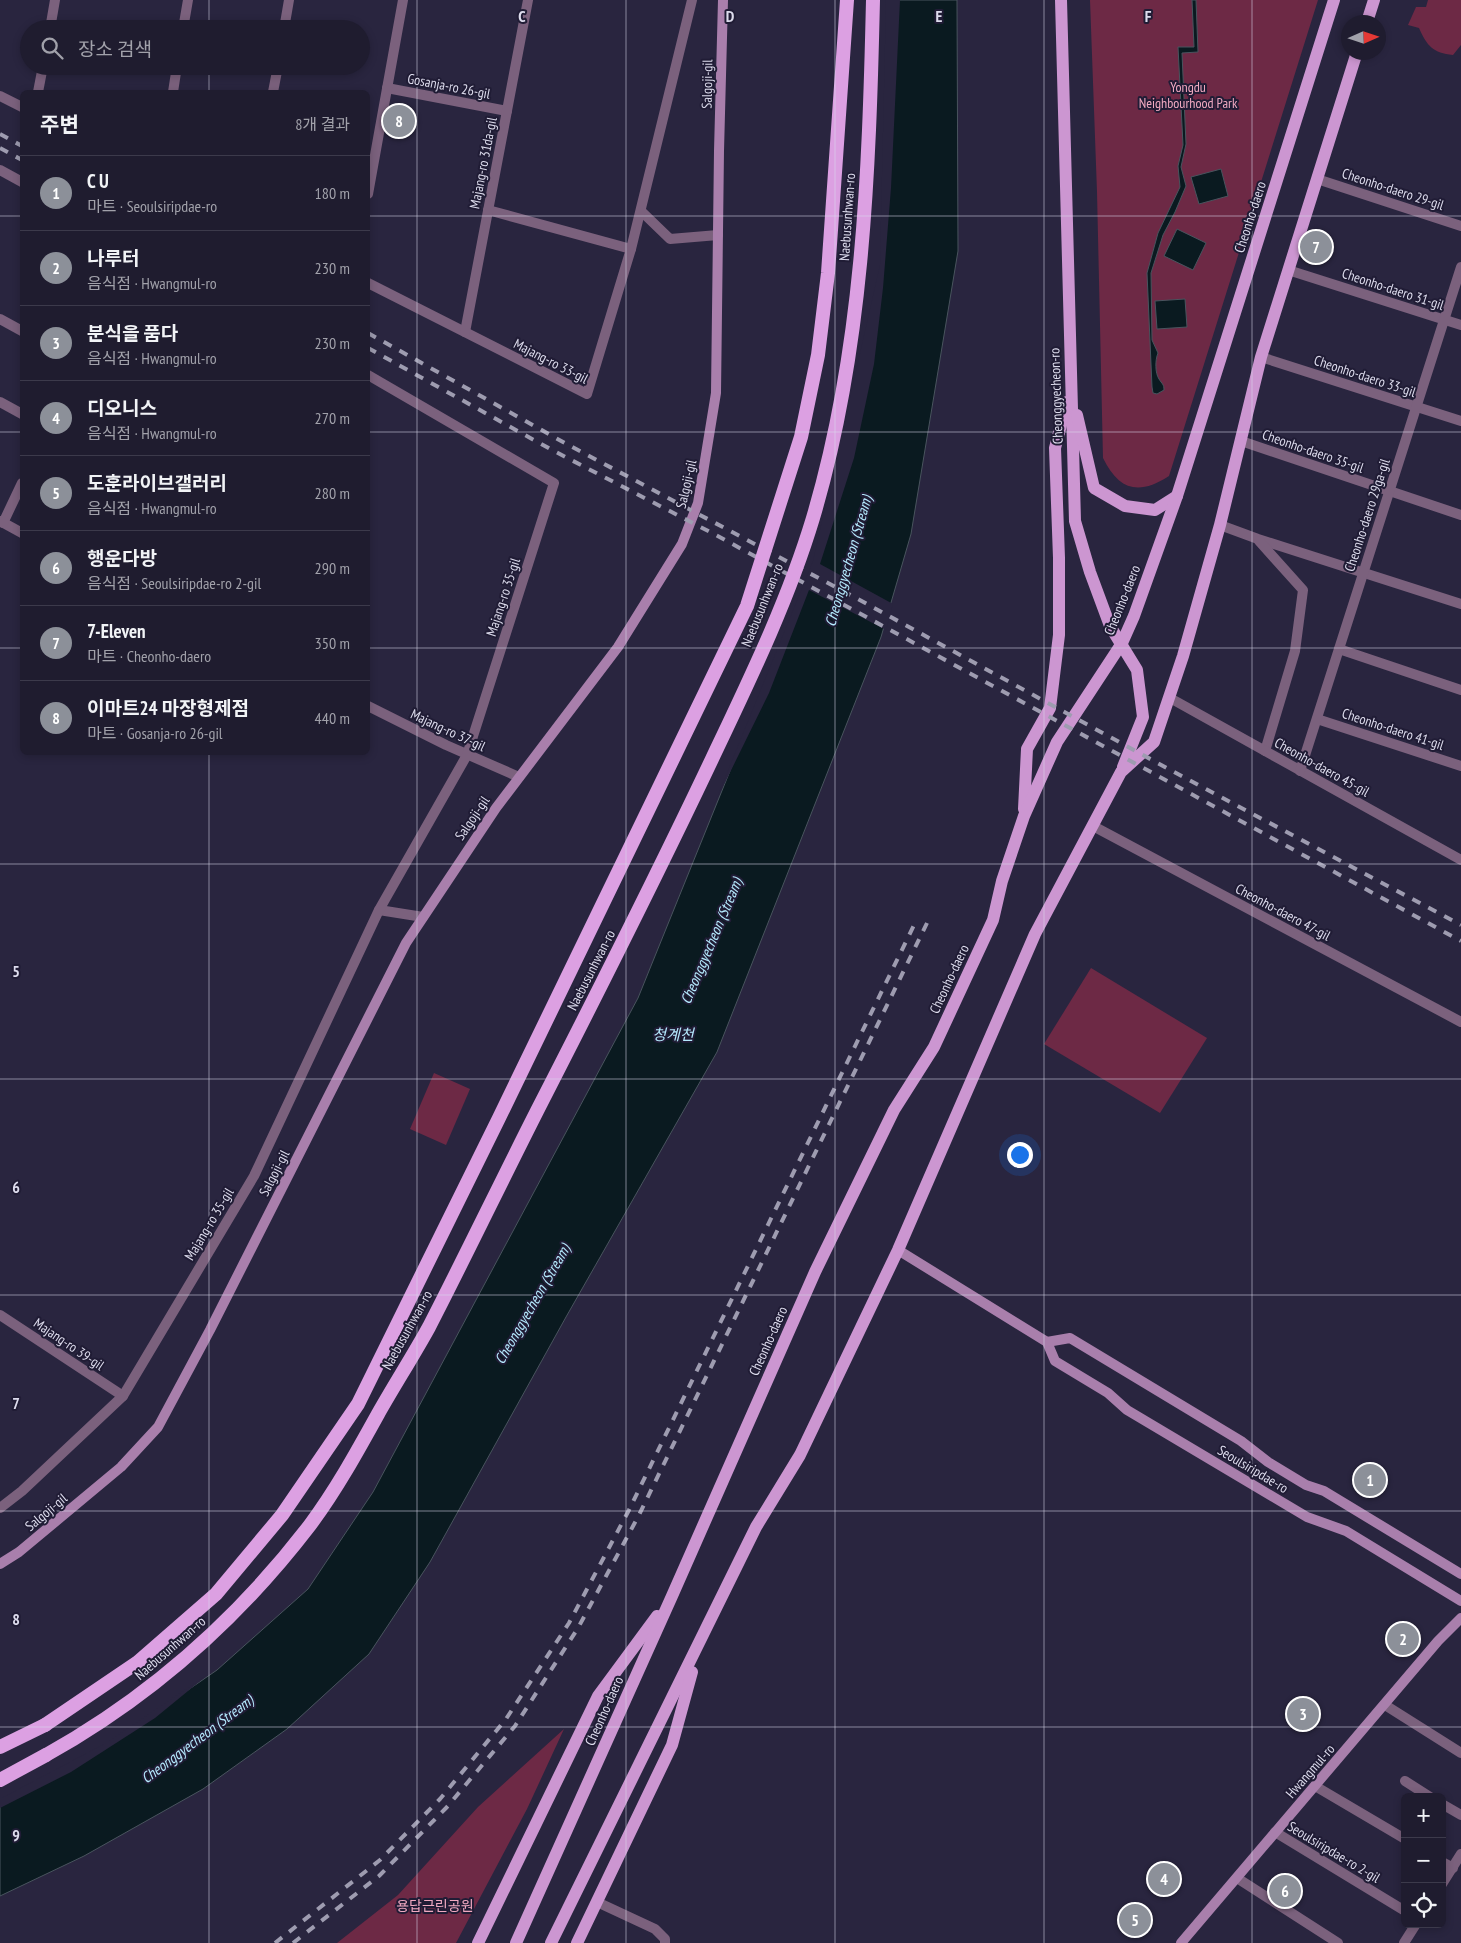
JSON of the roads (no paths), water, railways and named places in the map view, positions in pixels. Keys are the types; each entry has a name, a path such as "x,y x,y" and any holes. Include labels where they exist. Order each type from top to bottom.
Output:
{"highway":[{"name":"Naebusunhwan-ro","path":"0,1747 45,1725 138,1662 216,1594 282,1515 358,1404 508,1100 747,606 801,437 818,355 828,273 847,0"},
{"name":"Naebusunhwan-ro","path":"0,1780 78,1737 132,1701 181,1662 239,1608 313,1521 340,1480 426,1332 609,971 746,687 781,607 812,521 826,470 849,359 858,293 865,216 873,0"}],"main road":[{"name":"Salgoji-gil","path":"0,1564 19,1552 120,1467 158,1427 210,1330 406,943 518,777 618,647 682,544 698,503 716,393 723,0"},
{"name":"Cheonggyecheon-ro","path":"1061,0 1075,520 1090,572 1110,626 1137,670 1143,717 1121,772"},
{"name":"Cheonho-daero","path":"516,1943 812,1278 894,1110 934,1047 993,920 1002,881 1024,816 1057,742 1122,643 1134,616 1177,496 1334,0"},
{"path":"1369,15 1374,0"},
{"path":"551,1943 756,1526 800,1455 898,1250 1035,934 1121,772 1154,742 1170,698 1220,525 1261,357 1354,60"},
{"path":"1071,388 1094,488 1125,506 1155,510 1177,496"},
{"path":"1024,816 1027,749 1050,708 1059,635 1055,448 1071,388"},
{"name":"Seoulsiripdae-ro","path":"898,1250 1046,1342 1055,1361 1108,1393 1128,1410 1307,1517 1346,1531 1461,1601"},
{"name":"Seoulsiripdae-ro","path":"1046,1342 1070,1338 1241,1441 1306,1485 1324,1490 1461,1574"},
{"path":"478,1943 598,1696 672,1596"},
{"name":"Hwangmul-ro","path":"1181,1943 1438,1641 1461,1618"},
{"path":"577,1943 672,1745 699,1645"}],"street":[{"path":"52,20 55,0"},
{"path":"185,20 188,0"},
{"path":"286,20 289,0"},
{"name":"Gosanja-ro 26-gil","path":"370,183 403,0"},
{"name":"Majang-ro 31da-gil","path":"464,332 528,0"},
{"name":"Majang-ro 33-gil","path":"370,284 587,394 631,249 692,0"},
{"path":"38,90 41,75"},
{"path":"172,90 175,75"},
{"path":"273,90 276,75"},
{"name":"Gosanja-ro 26-gil","path":"387,88 507,111"},
{"path":"0,96 20,107"},
{"path":"0,170 20,181"},
{"name":"Cheonho-daero 29-gil","path":"1317,179 1461,226"},
{"path":"488,210 631,249"},
{"path":"640,211 670,239 718,236"},
{"name":"Cheonho-daero 29ga-gil","path":"1300,771 1461,268"},
{"name":"Cheonho-daero 31-gil","path":"1288,270 1461,325"},
{"path":"0,319 20,330"},
{"name":"Cheonho-daero 33-gil","path":"1261,357 1461,421"},
{"name":"Majang-ro 35-gil","path":"0,1508 22,1491 123,1396 254,1176 379,910 467,755 554,483 370,375"},
{"path":"0,402 20,413"},
{"name":"Cheonho-daero 35-gil","path":"1241,441 1461,515"},
{"path":"20,487 1,522 20,531"},
{"path":"1220,525 1461,604"},
{"path":"1258,539 1303,590 1295,651 1265,751"},
{"path":"1339,649 1461,690"},
{"name":"Cheonho-daero 45-gil","path":"1170,698 1461,860"},
{"name":"Majang-ro 37-gil","path":"370,707 467,755 518,777"},
{"name":"Cheonho-daero 41-gil","path":"1317,719 1461,766"},
{"name":"Cheonho-daero 47-gil","path":"1093,826 1461,1022"},
{"path":"379,910 423,917"},
{"name":"Majang-ro 39-gil","path":"0,1315 123,1396"},
{"path":"1385,1705 1461,1753"},
{"path":"1404,1781 1424,1793"},
{"path":"1315,1786 1403,1838"},
{"path":"1446,1806 1461,1815"},
{"name":"Seoulsiripdae-ro 2-gil","path":"1276,1832 1401,1908"},
{"path":"1443,1883 1461,1854"},
{"path":"1446,1864 1453,1868"},
{"path":"1237,1878 1338,1943"},
{"path":"597,1902 655,1929 665,1939 665,1943"},
{"path":"1404,1943 1413,1928"}],"water":[{"name":"청계천","path":"889,0 957,0 958,251 911,534 881,637 717,1052 566,1317 430,1562 369,1654 287,1729 203,1789 84,1856 0,1896 0,1802 108,1745 217,1670 308,1589 373,1492 638,998 815,561 882,266"},
{"path":"1192,0 1196,0 1198,52 1182,53 1186,144 1181,167 1186,186 1163,235 1151,273 1152,340 1158,353 1157,373 1164,388 1164,390 1157,394 1153,393 1152,387 1147,273 1158,233 1180,187 1178,166 1183,145 1178,47 1194,47"},
{"path":"1221,169 1228,196 1199,204 1191,177"},
{"path":"1177,229 1206,243 1193,270 1164,256"},
{"path":"1185,299 1187,327 1157,329 1155,301"}],"railway":[{"path":"0,134 20,145"},
{"path":"0,148 20,159"},
{"path":"370,334 563,442 1461,925"},
{"path":"370,349 552,450 714,534 1461,941"},
{"path":"275,1943 380,1860 440,1799 506,1719 569,1623 629,1510 917,919"},
{"path":"293,1943 379,1876 447,1807 515,1726 578,1628 639,1515 927,923"}],"place":[{"name":"이마트24 마장형제점","path":"399,121"},
{"name":"7-Eleven","path":"1316,247"},
{"name":"C U","path":"1370,1480"},
{"name":"나루터","path":"1403,1639"},
{"name":"분식을 품다","path":"1303,1714"},
{"name":"디오니스","path":"1164,1879"},
{"name":"행운다방","path":"1285,1891"},
{"name":"도훈라이브갤러리","path":"1135,1920"}],"park label":[{"name":"Yongdu Neighbourhood Park","path":"1188,95"},
{"name":"용답근린공원","path":"435,1906"}],"water label":[{"name":"Cheonggyecheon (Stream)","path":"848,561"},
{"name":"Cheonggyecheon (Stream)","path":"711,941"},
{"name":"Cheonggyecheon (Stream)","path":"532,1304"},
{"name":"Cheonggyecheon (Stream)","path":"197,1739"}]}
